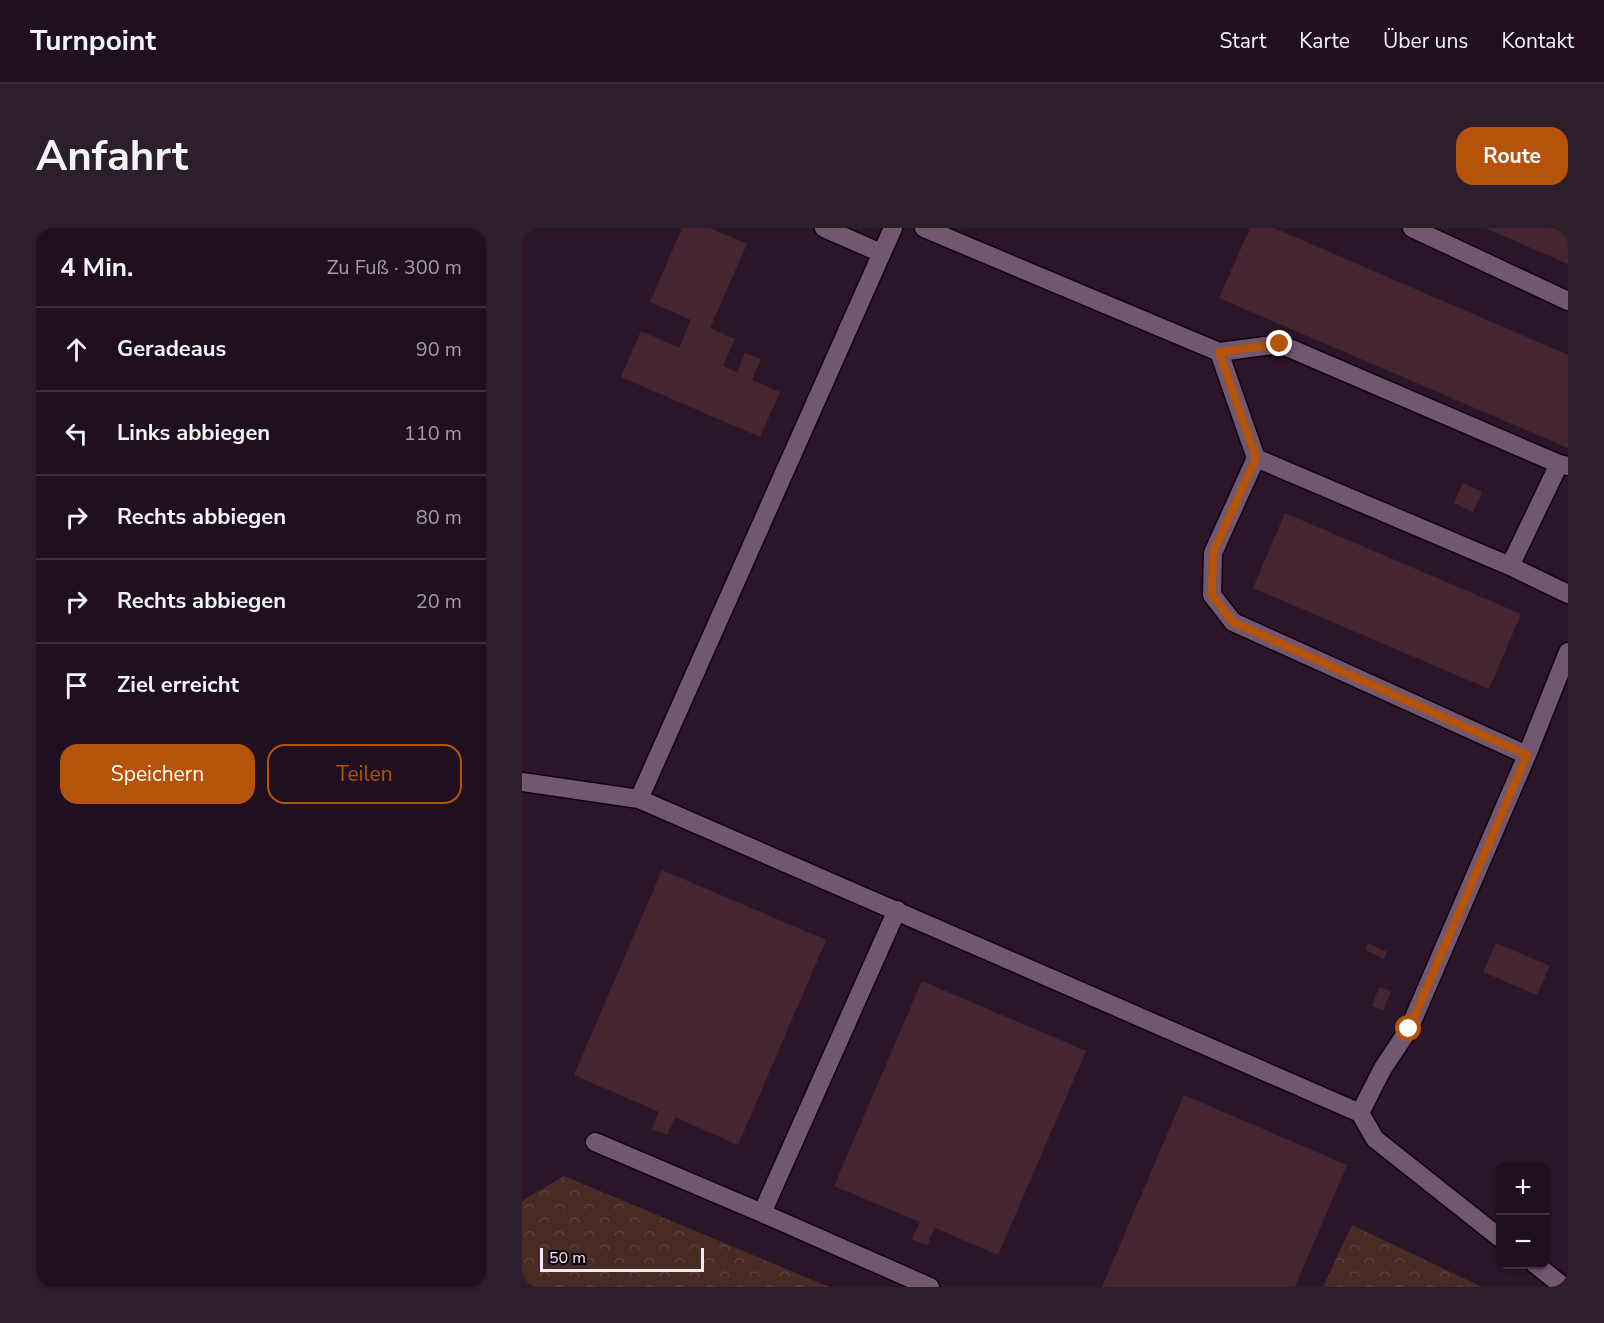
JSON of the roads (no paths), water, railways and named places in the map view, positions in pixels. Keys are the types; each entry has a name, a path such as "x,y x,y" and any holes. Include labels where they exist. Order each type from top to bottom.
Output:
{"street":[{"path":"824,228 881,253"},
{"path":"639,799 893,228"},
{"path":"924,228 1219,352 1280,344 1564,465 1510,566"},
{"path":"1412,228 1568,301"},
{"path":"1219,352 1256,458 1213,553 1212,595 1233,622 1527,755"},
{"path":"1256,458 1510,566 1568,594"},
{"path":"1360,1113 1383,1068 1409,1029 1527,755 1568,652"},
{"path":"522,782 639,799 1360,1113 1375,1139 1496,1235"},
{"path":"762,1213 897,910"},
{"path":"595,1142 930,1287"},
{"path":"1544,1269 1563,1280"}]}
